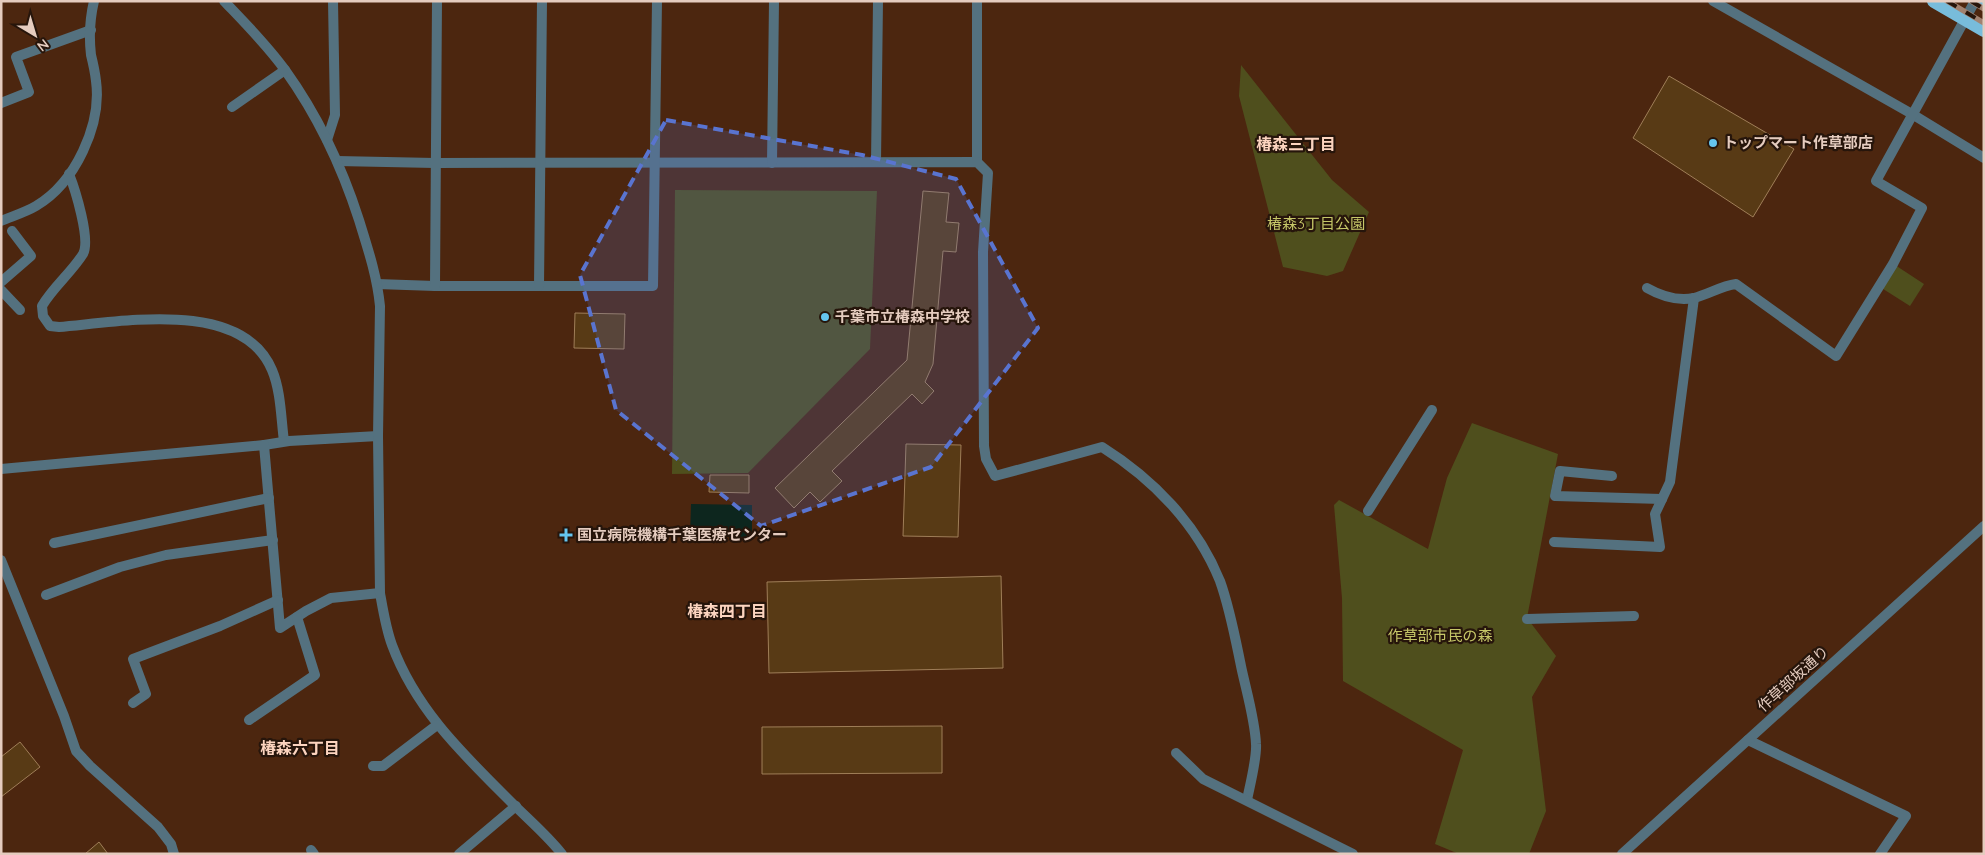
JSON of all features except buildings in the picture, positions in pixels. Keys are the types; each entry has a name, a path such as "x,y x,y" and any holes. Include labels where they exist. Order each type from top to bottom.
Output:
{"highway":[{"path":"1934,1 1984,30"}],"street":[{"path":"1,221 37,206 62,184 81,160 91,129 96,104 97,82 91,53 94,1"},
{"path":"327,140 334,114 333,1"},
{"path":"435,286 436,1"},
{"path":"539,286 542,1"},
{"path":"378,284 435,286 653,286 657,1"},
{"path":"772,163 774,1"},
{"path":"876,162 878,1"},
{"path":"977,1 977,162"},
{"path":"1713,1 1912,114 1984,158"},
{"path":"1647,288 1656,294 1675,298 1694,298 1723,286 1736,284 1836,356 1893,264 1922,208 1876,181 1975,1"},
{"path":"227,3 285,70 327,140 350,190 378,284 380,306 378,436 380,593 391,643 402,670 437,725 464,756 562,854"},
{"path":"1,102 29,92 16,57 91,30"},
{"path":"232,107 285,70"},
{"path":"337,161 435,163 977,162 988,173 983,252 984,446 986,459 995,476 1102,447 1148,480 1169,500 1207,554 1220,581 1231,616 1256,745 1247,800"},
{"path":"69,174 77,194 83,226 84,252 42,306 43,316 50,326 59,327 170,319 216,325 239,334 253,343 267,360 272,370 284,441"},
{"path":"1,282 31,256 12,231"},
{"path":"1,290 20,310"},
{"path":"1554,542 1660,547 1655,514 1670,482 1694,298"},
{"path":"1368,511 1432,410"},
{"path":"1,469 264,445 284,441 378,436"},
{"path":"264,445 280,628 331,598 380,593"},
{"path":"1612,476 1560,471 1556,496 1662,499"},
{"path":"54,543 143,526 269,498"},
{"name":"作草部坂通り","path":"1622,854 1984,526"},
{"path":"46,595 120,567 166,555 272,540"},
{"path":"1,560 64,716 76,751 158,827 171,844 174,854"},
{"path":"134,703 146,694 133,659 220,626 278,600"},
{"path":"1527,619 1634,616"},
{"path":"249,720 315,675 297,617"},
{"path":"373,766 383,766 437,725"},
{"path":"1748,740 1906,816 1880,854"},
{"path":"1176,753 1203,779 1353,854"},
{"path":"459,854 516,806"}],"highlighted area":[{"path":"666,120 862,155 956,179 1038,328 931,467 761,526 616,410 580,275"}],"green space":[{"name":"椿森3丁目公園","path":"1241,65 1332,180 1369,212 1343,271 1327,276 1283,267 1239,96"},
{"path":"675,190 877,191 870,349 748,473 672,474"},
{"path":"1895,265 1924,284 1910,306 1880,287"},
{"name":"作草部市民の森","path":"1472,423 1558,454 1527,618 1556,656 1532,697 1546,811 1529,854 1459,854 1435,844 1463,750 1343,681 1342,598 1334,505 1339,500 1428,549 1447,478"}],"shaded area":[{"path":"691,504 752,505 752,537 690,537"}],"railway":[{"path":"1947,1 1984,23"},
{"path":"1971,1 1984,9"}],"place":[{"name":"トップマート作草部店","path":"1713,143"},
{"name":"千葉市立椿森中学校","path":"825,317"},
{"name":"国立病院機構千葉医療センター","path":"566,535"}],"district":[{"name":"椿森三丁目","path":"1296,144"},
{"name":"椿森四丁目","path":"727,611"},
{"name":"椿森六丁目","path":"300,748"}]}
